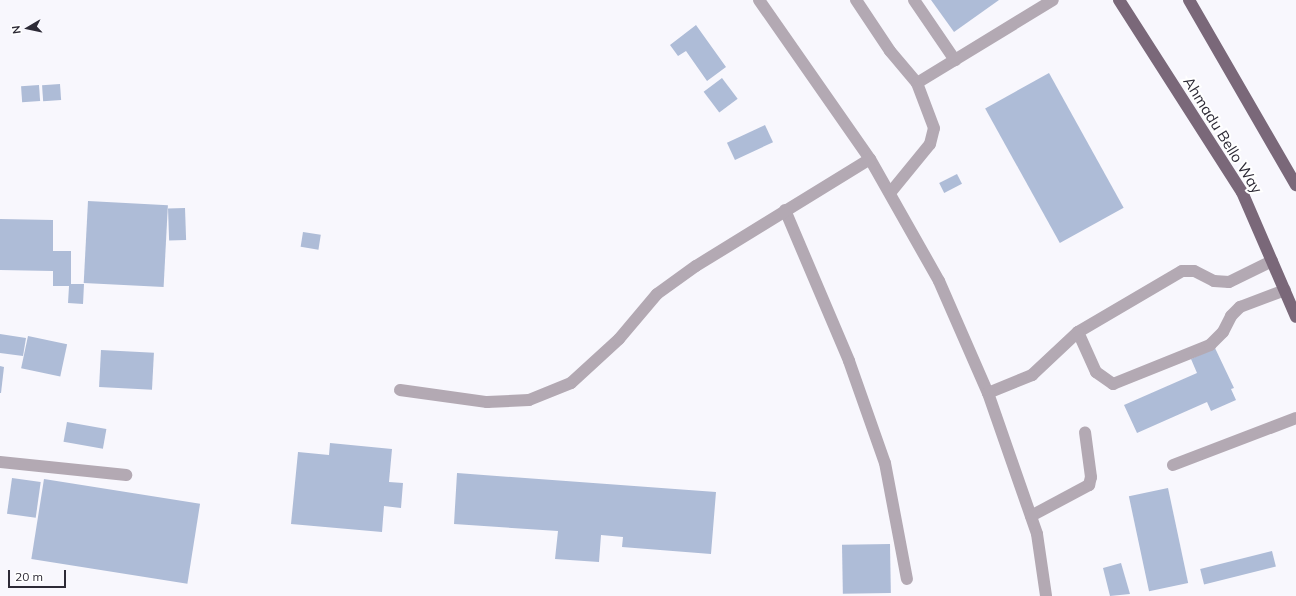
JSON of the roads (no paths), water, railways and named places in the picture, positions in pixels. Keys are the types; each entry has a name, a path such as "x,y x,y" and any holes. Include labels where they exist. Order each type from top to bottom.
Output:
{"main road":[{"name":"Ahmadu Bello Way","path":"1119,0 1242,192 1296,317"},
{"path":"1189,0 1296,185"}],"street":[{"path":"856,0 890,51 917,84 934,128 930,144 890,193"},
{"path":"914,0 955,60"},
{"path":"917,84 1053,0"},
{"path":"764,2 870,159 940,281 988,393 1037,534 1046,596"},
{"path":"400,390 487,402 529,400 571,382 619,339 657,294 696,266 870,159"},
{"path":"785,210 849,361 886,463 907,579"},
{"path":"988,393 1032,375 1078,332 1182,271 1194,271 1214,281 1229,282 1272,261"},
{"path":"1078,332 1096,372 1113,384 1210,345 1223,332 1231,316 1240,307 1285,290"},
{"path":"1173,465 1296,418"},
{"path":"1030,516 1089,485 1091,477 1085,432"},
{"path":"0,462 126,475"}]}
